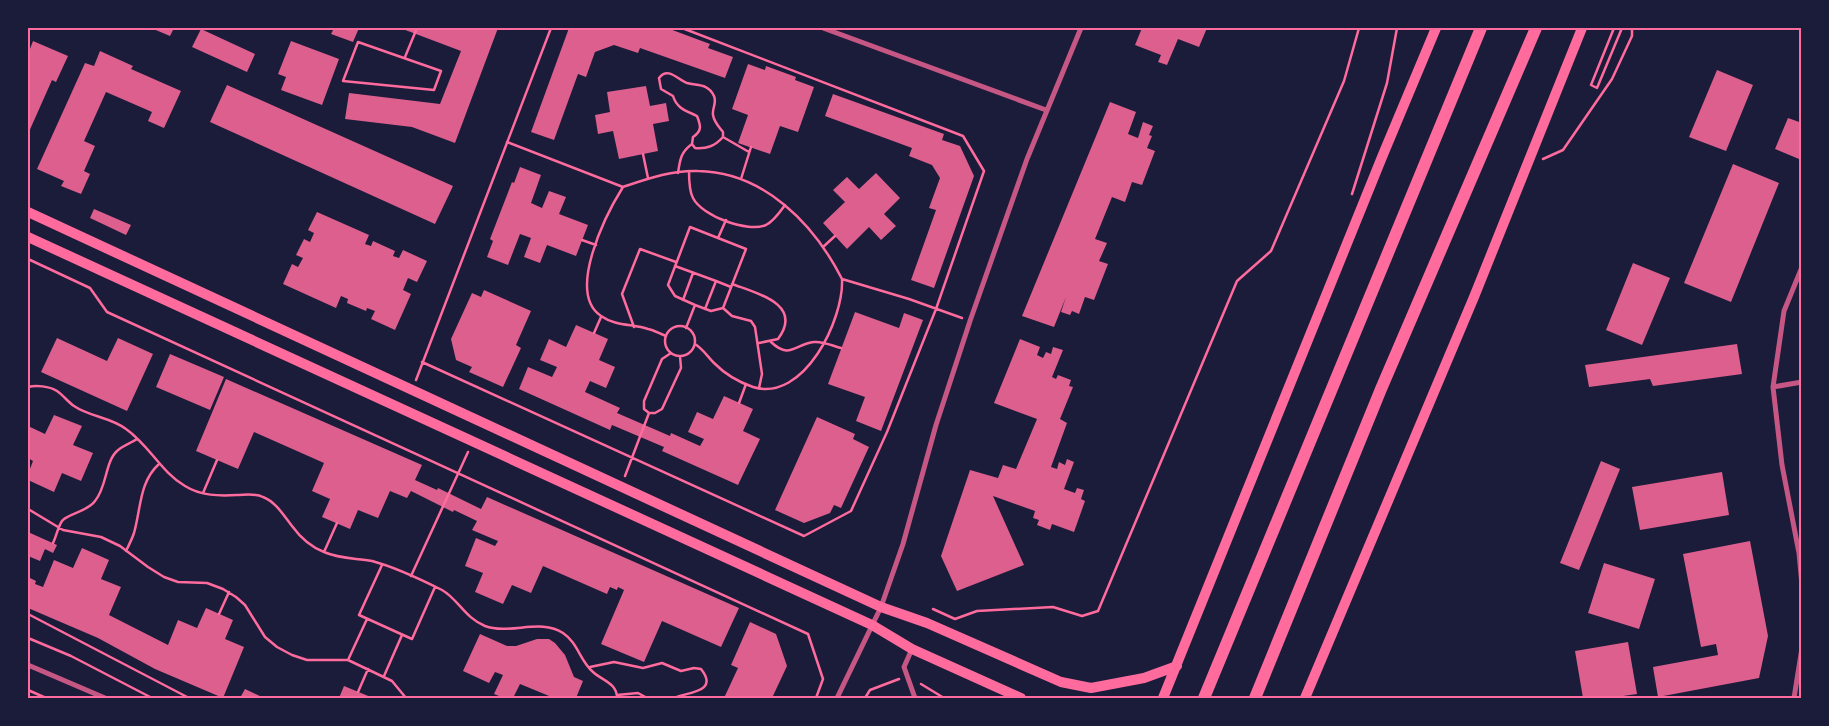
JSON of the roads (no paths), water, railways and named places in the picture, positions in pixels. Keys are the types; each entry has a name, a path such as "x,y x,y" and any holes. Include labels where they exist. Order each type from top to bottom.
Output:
{"highway":[{"path":"1204,698 1481,28"},
{"path":"1255,698 1381,389 1536,28"}],"main road":[{"path":"1163,698 1436,28"},
{"path":"1306,698 1474,297 1582,28"},
{"path":"28,212 881,607 926,623 1061,682 1091,688 1144,678 1177,666"},
{"path":"28,237 872,625 912,649 1020,698"}],"street":[{"path":"823,28 1046,110"},
{"path":"837,698 881,607 903,544 936,425 970,321 1027,160 1081,28"},
{"path":"1802,267 1784,311 1772,387 1782,465 1799,554 1802,585"},
{"path":"1772,387 1802,382"},
{"path":"1794,698 1802,648"},
{"path":"912,649 904,667 915,698"},
{"path":"28,664 105,698"}]}
